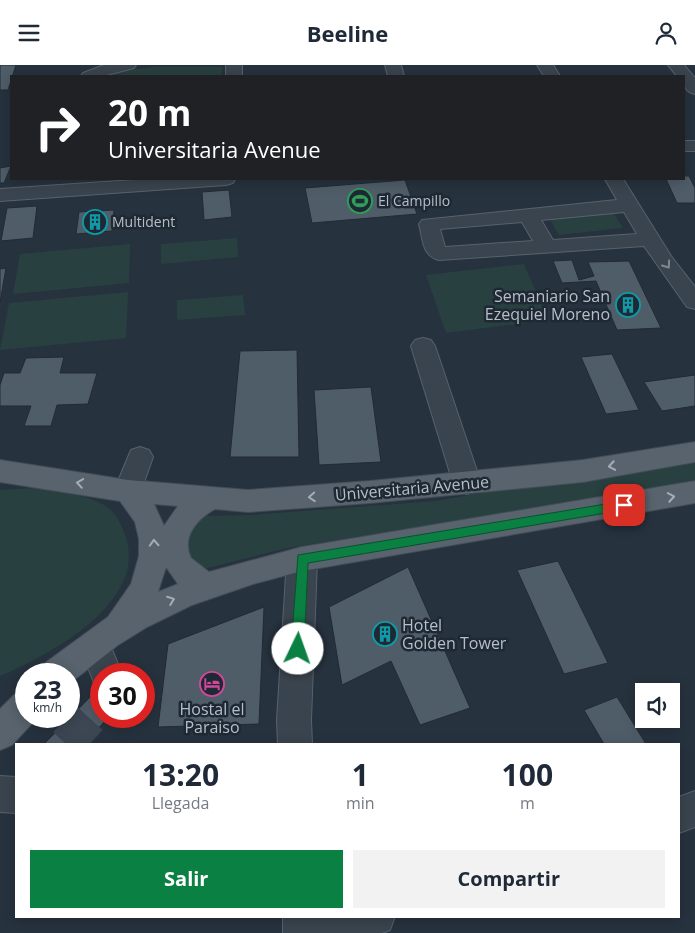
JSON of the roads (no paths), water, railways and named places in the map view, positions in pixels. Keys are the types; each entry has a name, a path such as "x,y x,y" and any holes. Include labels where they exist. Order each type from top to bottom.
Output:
{"main road":[{"name":"Universitaria Avenue","path":"26,474 128,491 248,501 467,483 583,471 695,452"},
{"path":"0,463 26,474"},
{"path":"0,471 26,474"},
{"path":"104,638 130,612 143,591 150,575 154,558 154,534 150,520 143,507 128,491"},
{"path":"71,663 104,638 154,606 250,571 302,559 695,492"},
{"path":"207,586 190,577 180,567 175,556 174,543 176,530 187,513 198,504 211,498"},
{"path":"0,706 15,698"},
{"path":"0,733 15,717"}],"street":[{"path":"92,75 113,67 128,65"},
{"path":"676,65 684,75"},
{"path":"685,76 695,89"},
{"path":"0,195 43,186 200,180"},
{"path":"615,180 652,239 662,259 695,302"},
{"path":"630,205 429,224 436,252 439,254 652,239"},
{"path":"529,215 546,247"},
{"path":"423,346 467,483"},
{"path":"128,491 140,457"},
{"path":"295,743 294,720 302,559"},
{"path":"104,638 105,663"},
{"path":"0,794 15,795"},
{"path":"680,815 695,809"},
{"path":"302,918 303,933"},
{"path":"326,933 370,918"}],"tunnel":[{"path":"67,743 90,718"}],"place":[{"name":"El Campillo","path":"360,201"},
{"name":"Multident","path":"95,222"},
{"name":"Semaniario San Ezequiel Moreno","path":"628,305"},
{"name":"Hotel Golden Tower","path":"385,634"},
{"name":"Hostal el Paraiso","path":"212,684"}]}
